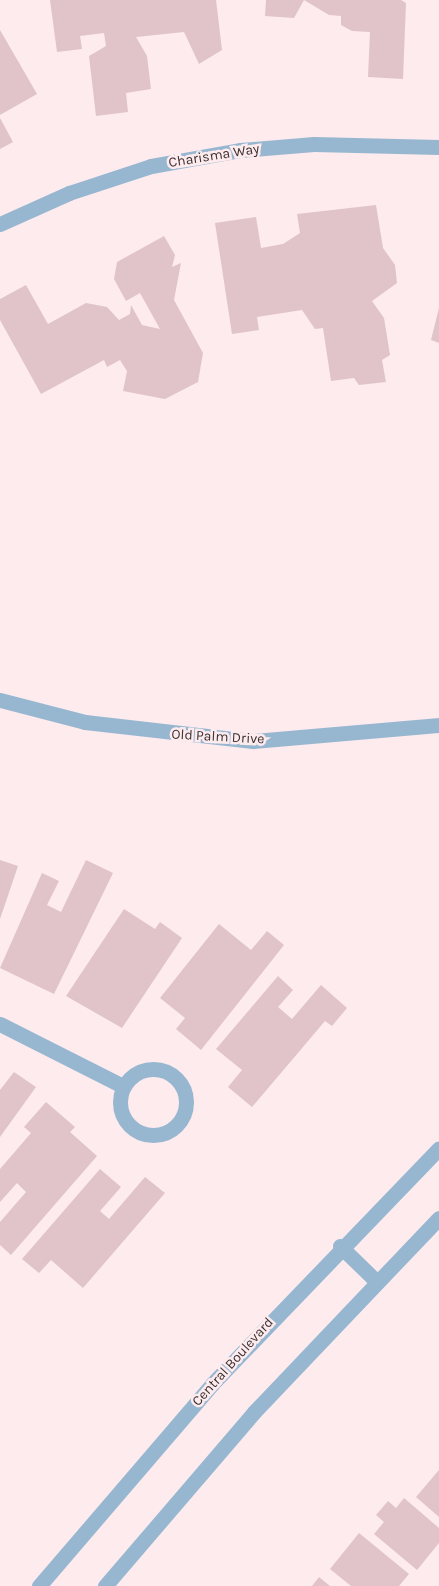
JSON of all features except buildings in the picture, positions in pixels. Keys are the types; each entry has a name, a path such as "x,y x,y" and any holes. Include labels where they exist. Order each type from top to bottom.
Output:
{"street":[{"name":"Charisma Way","path":"0,224 69,192 152,166 240,150 314,144 439,148"},
{"name":"Old Palm Drive","path":"0,700 85,722 253,741 439,725"},
{"path":"0,1024 123,1086"},
{"path":"143,1070 169,1072 185,1092 183,1118 163,1134 138,1132 121,1112 123,1086 143,1070"},
{"name":"Central Boulevard","path":"39,1586 212,1384 340,1246 439,1148"},
{"path":"105,1586 254,1412 376,1281 439,1218"},
{"path":"340,1246 376,1281"}]}
